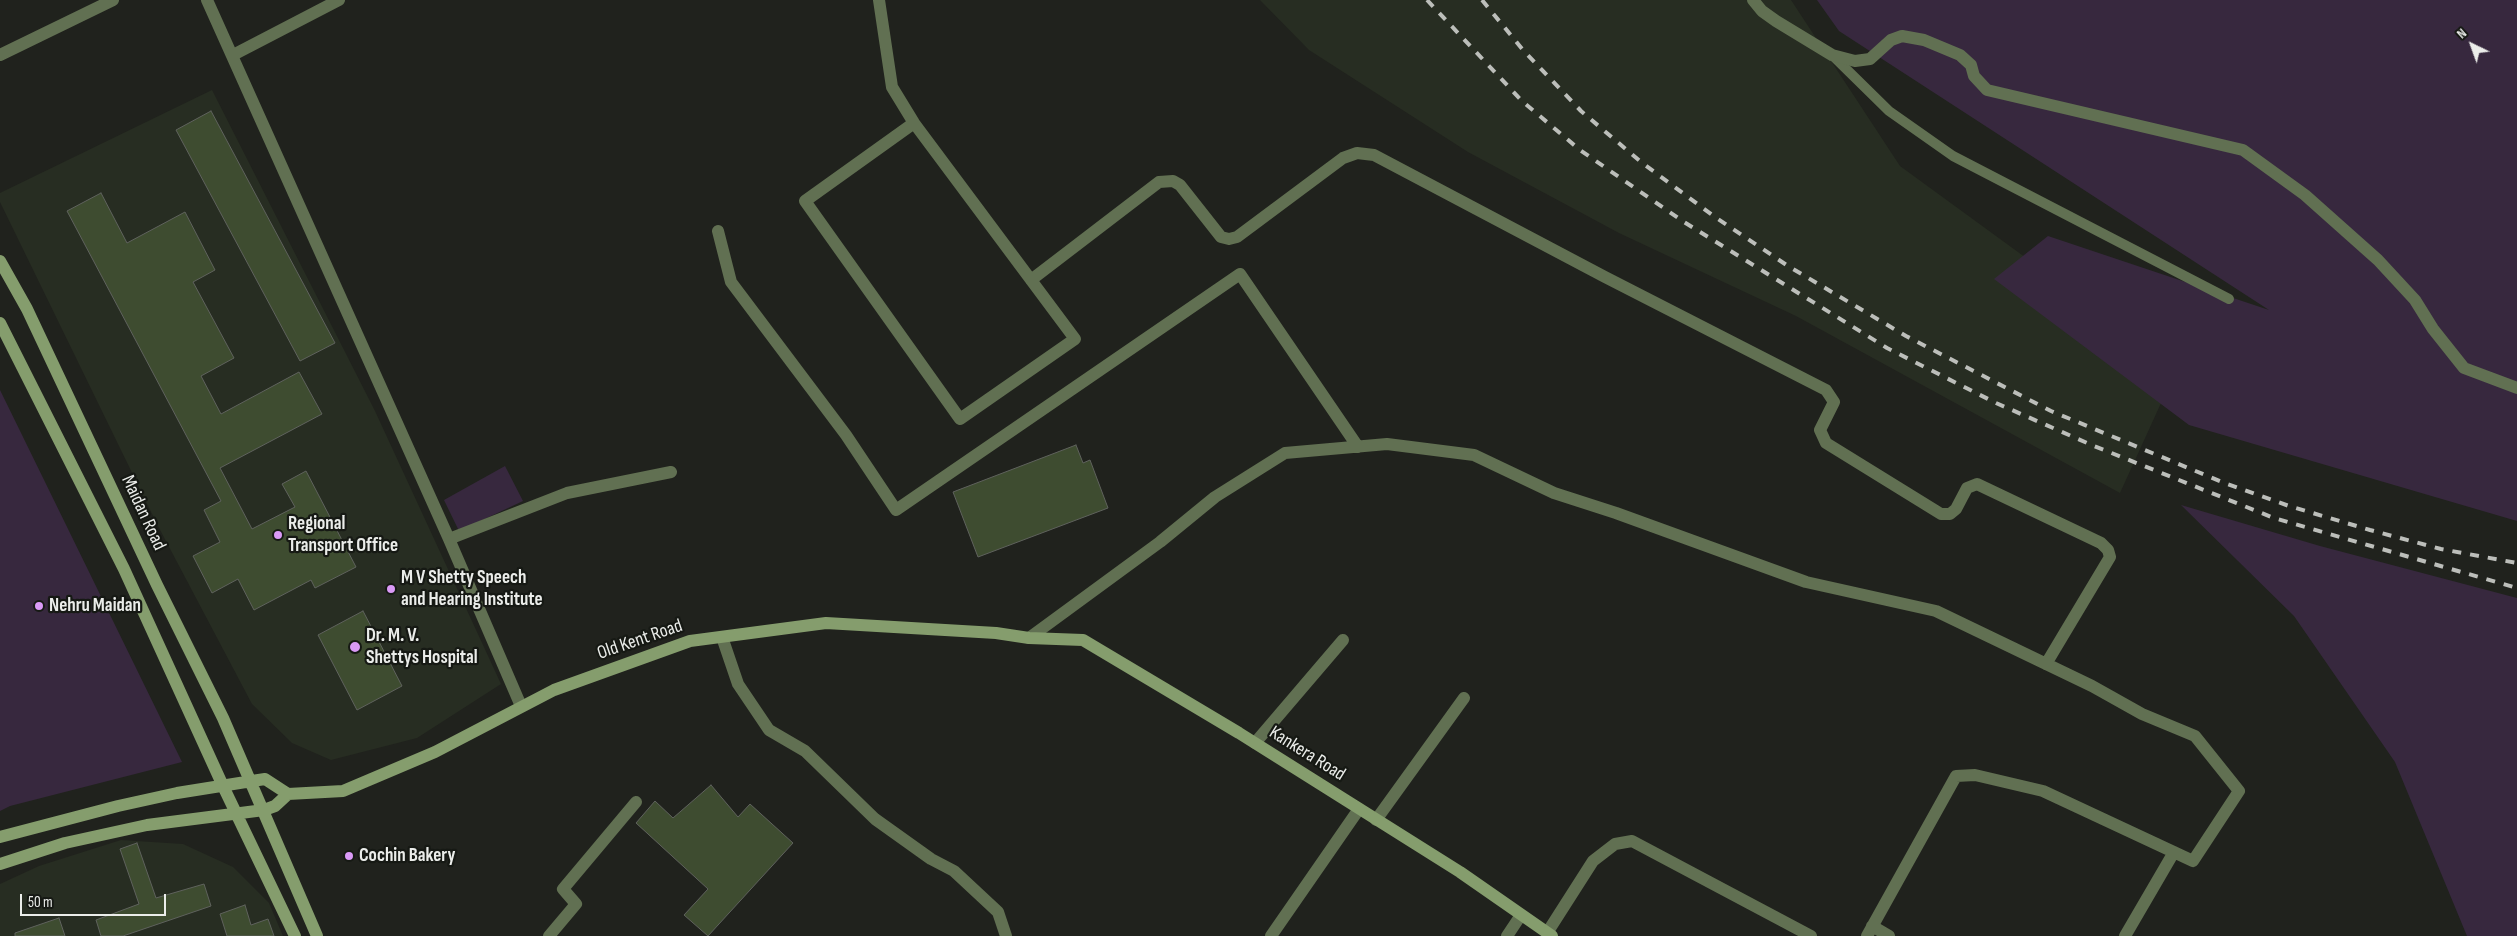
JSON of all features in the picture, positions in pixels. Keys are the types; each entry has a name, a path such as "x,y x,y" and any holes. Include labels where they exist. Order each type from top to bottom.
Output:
{"street":[{"path":"0,55 113,0"},
{"path":"207,0 233,54 449,538 521,706"},
{"path":"233,54 340,0"},
{"path":"879,0 892,87 914,123 1075,339 960,419 805,201 914,123"},
{"path":"1753,0 1762,11 1776,21 1832,55 1855,61 1870,59 1891,40 1902,36 1924,40 1960,55 1971,65 1974,76 1987,90 2243,150 2305,195 2378,260 2415,300 2439,337 2464,368 2517,388"},
{"path":"1031,280 1159,182 1173,181 1180,185 1221,237 1237,238 1343,158 1357,153 1374,155 1605,277 1826,390 1834,402 1820,430 1826,443 1941,514 1950,514 1956,509 1967,488 1977,484 2101,544 2108,550 2110,557 2046,664"},
{"path":"718,231 731,282 846,435 896,510 1240,274 1358,447"},
{"name":"Maidan Road","path":"0,261 27,310 153,577 224,718 317,936"},
{"path":"0,323 124,569 223,786 295,936"},
{"path":"1029,638 1160,542 1214,498 1285,453 1387,444 1474,455 1554,494 1616,513 1806,582 1936,611 2046,664 2142,714 2195,736 2240,791 2194,861 2043,792 1975,775 1956,776 1869,931 1889,936"},
{"path":"449,538 567,493 671,472"},
{"name":"Old Kent Road","path":"288,794 343,791 435,752 554,690 690,641 826,623 996,633 1029,638"},
{"path":"722,637 738,684 768,730 805,751 875,819 931,859 954,871 998,912 1006,936"},
{"name":"Kankera Road","path":"1029,638 1083,640 1255,743 1460,872 1550,934"},
{"path":"1255,743 1343,640"},
{"path":"1376,820 1464,698"},
{"path":"0,837 118,806 265,779 288,794 275,806 264,810 138,827 64,843 0,864"},
{"path":"549,936 576,904 563,890 636,802"},
{"path":"1271,936 1359,809"},
{"path":"1550,934 1593,861 1615,844 1632,841 1811,936"},
{"path":"2125,936 2174,852"},
{"path":"1506,936 1521,915"}],"lane":[{"path":"1832,55 1889,111 1953,156 2229,298"}],"shaded area":[{"path":"1260,0 1791,0 1900,166 2177,368 2120,493 1796,316 1619,233 1468,152 1309,50"},
{"path":"1817,0 2517,0 2517,521 2189,425 1994,279 2048,236 2269,310 1839,31"},
{"path":"212,90 375,411 501,684 417,738 331,760 292,743 252,704 158,526 0,202 0,193"},
{"path":"0,390 182,762 10,806 0,811"},
{"path":"505,466 523,501 459,531 444,500"},
{"path":"2181,505 2320,546 2517,598 2517,936 2467,936 2395,762 2294,616"},
{"path":"121,840 183,844 233,867 269,903 283,936 0,936 0,884 39,866"}],"building":[{"path":"211,111 335,343 300,361 176,130"},
{"path":"101,193 127,243 185,212 215,270 193,282 234,358 201,376 221,414 299,372 322,414 220,468 252,529 295,507 282,484 306,471 356,567 315,588 311,580 254,610 238,579 212,593 193,556 220,542 204,510 221,501 67,211"},
{"path":"1076,445 1083,463 1090,460 1108,508 978,557 953,492"},
{"path":"363,611 402,686 357,710 318,635"},
{"path":"711,785 738,817 750,804 793,843 708,936 684,915 708,889 636,823 655,801 673,818"},
{"path":"137,843 156,898 204,884 211,906 123,936 101,936 96,920 139,904 120,849"},
{"path":"245,905 251,925 268,919 274,936 227,936 220,914"},
{"path":"59,918 65,936 15,936 15,933"}],"railway":[{"path":"1427,0 1522,101 1580,150 1684,222 1887,348 1996,403 2094,446 2274,518 2517,588"},
{"path":"1482,0 1523,50 1581,111 1641,162 1715,217 1788,266 1906,336 2051,411 2222,482 2289,506 2370,530 2441,549 2517,563"}],"place":[{"name":"Regional Transport Office","path":"278,535"},
{"name":"M V Shetty Speech and Hearing Institute","path":"391,589"},
{"name":"Nehru Maidan","path":"39,606"},
{"name":"Dr. M. V. Shettys Hospital","path":"355,647"},
{"name":"Cochin Bakery","path":"349,856"}]}
